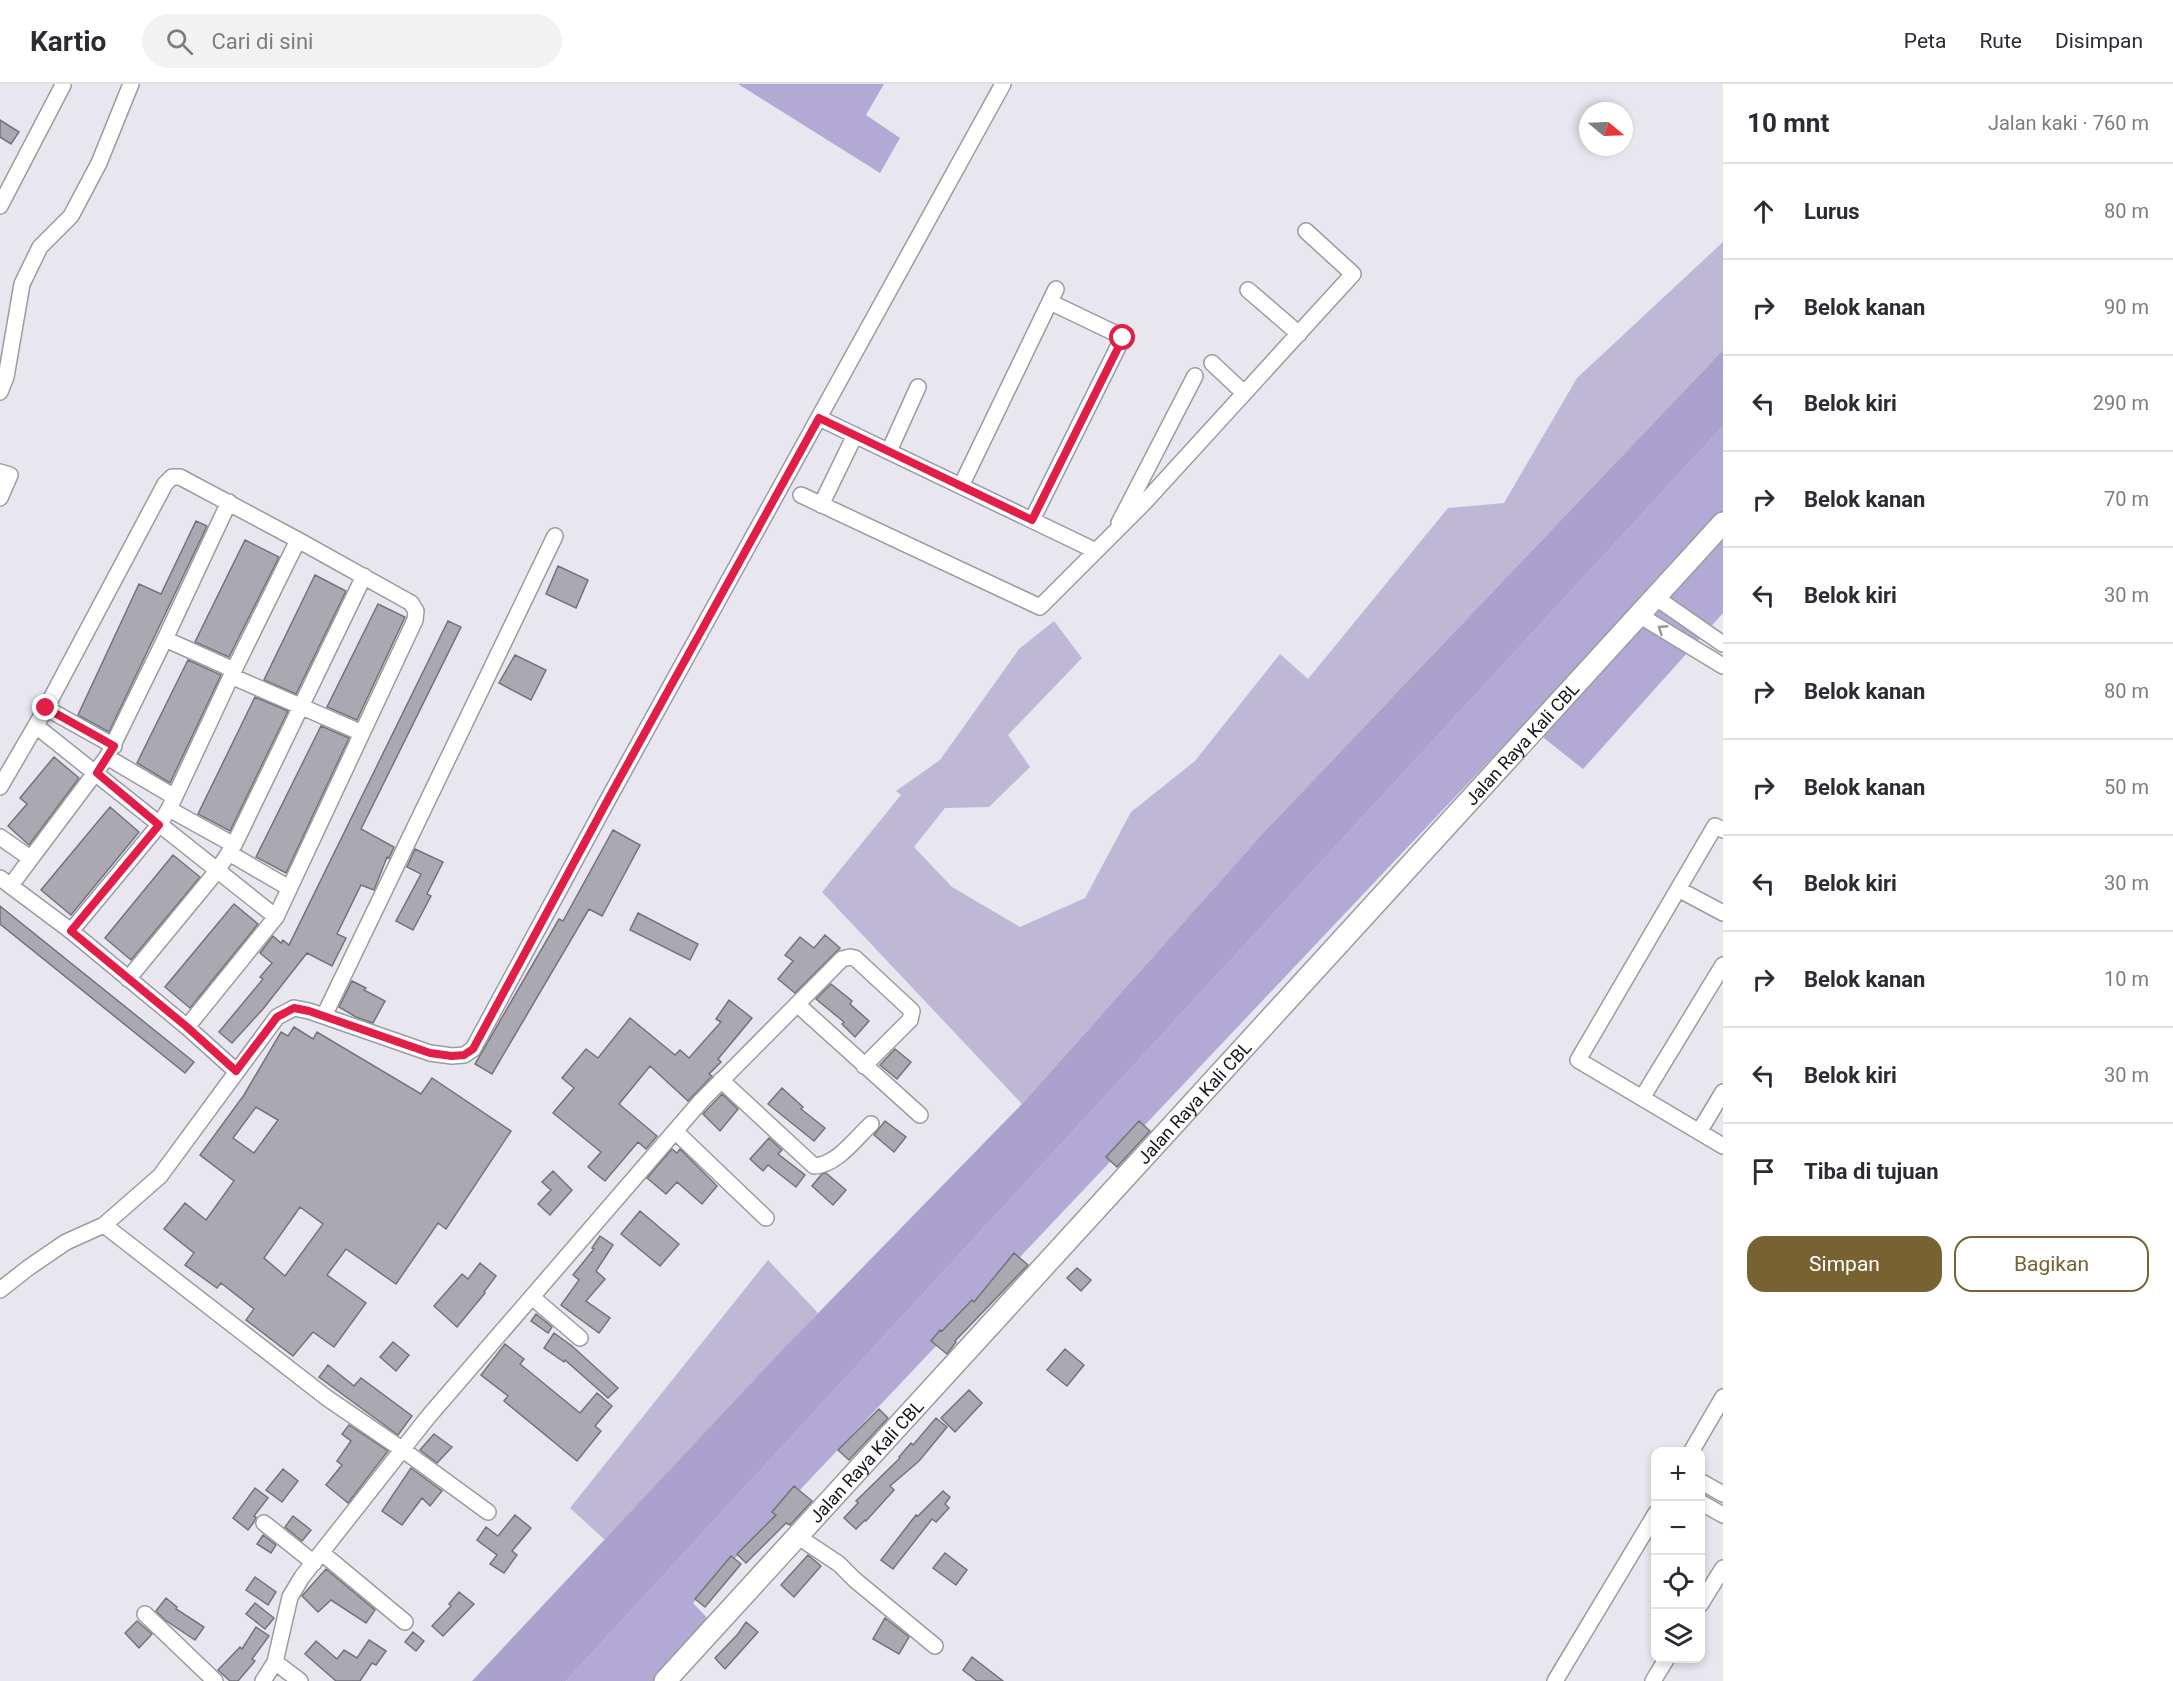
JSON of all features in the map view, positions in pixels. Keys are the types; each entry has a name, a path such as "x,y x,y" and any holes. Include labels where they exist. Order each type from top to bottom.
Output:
{"main road":[{"name":"Jalan Raya Kali CBL","path":"665,1681 1723,523"}],"street":[{"path":"0,392 11,354 22,284 40,247 71,216 99,163 131,84"},
{"path":"0,1290 66,1242 104,1225 160,1176 277,1017 294,1008 324,1016 430,1053 464,1055 473,1049 1003,84"},
{"path":"0,206 63,85"},
{"path":"801,495 1040,607 1144,504 1353,274 1306,231"},
{"path":"1248,290 1299,334"},
{"path":"961,486 1053,295 1123,338 1032,520"},
{"path":"1212,363 1244,393"},
{"path":"1113,535 1195,376"},
{"path":"889,452 918,387"},
{"path":"819,418 1096,551"},
{"path":"822,505 855,435"},
{"path":"0,472 10,475 0,498"},
{"path":"0,787 46,708 165,484 172,477 180,477 229,502 411,603 416,611 415,620 276,917 187,1027"},
{"path":"229,502 110,751 97,773 30,858 5,882 71,931 187,1027 236,1071"},
{"path":"324,1016 555,537"},
{"path":"71,931 159,825 298,540"},
{"path":"128,979 217,871 232,849 364,576"},
{"path":"1655,597 1723,644"},
{"path":"1639,615 1719,663"},
{"path":"165,639 301,706 362,733"},
{"path":"46,708 110,751 171,803 289,888"},
{"path":"36,726 276,917"},
{"path":"1723,830 1715,826 1578,1060 1723,1146"},
{"path":"0,837 30,858"},
{"path":"1678,889 1723,912"},
{"path":"263,1681 275,1662 290,1597 302,1577 428,1417 721,1080 842,958 855,958 913,1014 910,1020 864,1066"},
{"path":"1642,1098 1723,965"},
{"path":"797,1004 920,1115"},
{"path":"721,1080 814,1166 825,1165 835,1158 871,1124"},
{"path":"1699,1132 1723,1092"},
{"path":"675,1131 766,1218"},
{"path":"104,1225 317,1391 488,1512"},
{"path":"532,1297 580,1338"},
{"path":"1694,1447 1723,1397"},
{"path":"1705,1483 1723,1494"},
{"path":"1705,1504 1723,1515"},
{"path":"1555,1681 1651,1521"},
{"path":"264,1523 318,1558 405,1622"},
{"path":"797,1536 839,1564 935,1646"},
{"path":"1705,1598 1723,1568"},
{"path":"145,1614 215,1681"},
{"path":"275,1662 300,1681"},
{"path":"1653,1681 1664,1663"}],"shaded area":[{"path":"738,84 884,84 866,115 900,138 880,173"},
{"path":"1723,242 1723,350 1264,832 1022,1104 822,892 901,795 896,791 940,760 1019,649 1054,621 1082,658 1008,735 1030,767 989,807 945,808 914,847 952,887 1020,927 1085,898 1131,812 1195,761 1280,654 1308,679 1448,508 1504,503 1577,378"},
{"path":"1723,350 1723,426 566,1681 472,1681 787,1345 1022,1104 1264,832"},
{"path":"1723,426 1723,613 1583,769 1525,723 693,1603 713,1624 664,1681 566,1681"},
{"path":"768,1260 818,1313 605,1540 570,1508"}],"building":[{"path":"0,120 19,132 11,144 0,137"},
{"path":"196,521 207,526 109,732 78,715 139,584 161,594"},
{"path":"245,540 279,557 229,657 195,642"},
{"path":"558,566 588,580 576,608 546,594"},
{"path":"315,575 346,591 296,694 264,680"},
{"path":"378,604 405,617 357,720 327,707"},
{"path":"448,621 461,627 361,829 394,847 389,858 387,857 374,890 361,885 337,934 346,938 332,966 307,953 263,1009 232,1043 219,1032 263,979 260,977 272,963 260,953 273,936 281,943 283,940 289,945"},
{"path":"515,655 546,670 531,700 499,683"},
{"path":"188,660 221,675 170,783 137,763"},
{"path":"255,697 288,711 230,831 198,814"},
{"path":"321,726 349,738 286,873 256,857"},
{"path":"54,757 79,778 29,845 8,826 27,804 20,798"},
{"path":"110,807 139,832 71,915 41,890"},
{"path":"613,830 640,845 602,916 589,909 492,1074 475,1064 559,919 563,921"},
{"path":"415,849 443,862 427,894 431,896 413,930 396,921 421,874 407,867"},
{"path":"173,855 200,877 131,960 105,938"},
{"path":"234,904 258,924 190,1008 165,987"},
{"path":"0,906 194,1062 185,1073 0,924"},
{"path":"638,913 698,944 690,960 630,930"},
{"path":"825,935 840,948 795,993 778,979 793,961 785,955 800,937 814,948"},
{"path":"352,981 385,1001 373,1023 356,1017 339,1007"},
{"path":"831,984 852,1001 850,1004 869,1021 855,1037 842,1024 844,1022 816,999"},
{"path":"729,1000 752,1018 718,1059 721,1062 709,1074 712,1076 688,1101 650,1066 619,1104 657,1136 646,1149 638,1142 605,1181 588,1167 601,1152 553,1113 574,1088 562,1078 586,1049 598,1058 630,1018 675,1055 680,1050 689,1058 721,1022 716,1019"},
{"path":"294,1027 313,1039 317,1032 421,1094 432,1078 511,1131 446,1229 438,1223 396,1284 346,1249 327,1275 366,1303 334,1347 313,1332 293,1356 246,1320 254,1309 221,1283 217,1288 185,1265 194,1253 164,1229 185,1203 206,1220 234,1181 200,1155 244,1095 281,1032 288,1036","holes":["256,1107 278,1120 254,1153 233,1138","300,1207 323,1224 285,1276 264,1258"]},
{"path":"895,1049 911,1062 897,1079 880,1065"},
{"path":"782,1088 803,1107 801,1109 825,1128 814,1141 768,1104"},
{"path":"722,1094 738,1109 720,1131 703,1114"},
{"path":"885,1121 906,1137 894,1152 874,1135"},
{"path":"1139,1121 1150,1131 1117,1167 1106,1157"},
{"path":"769,1138 782,1150 778,1154 805,1175 796,1187 768,1165 763,1171 750,1159"},
{"path":"672,1149 677,1153 680,1149 717,1186 702,1204 677,1182 666,1194 647,1178"},
{"path":"553,1171 572,1190 550,1215 538,1204 551,1190 542,1182"},
{"path":"826,1173 846,1190 833,1205 812,1186 822,1174"},
{"path":"640,1211 679,1244 660,1266 621,1234"},
{"path":"600,1236 613,1245 596,1271 605,1279 586,1301 610,1318 599,1333 561,1305 579,1280 573,1275 594,1249 592,1248"},
{"path":"1014,1253 1028,1265 955,1341 947,1354 931,1341 972,1300 974,1302"},
{"path":"480,1263 496,1276 457,1327 434,1306 462,1274 468,1279"},
{"path":"1077,1268 1091,1280 1081,1291 1067,1278"},
{"path":"536,1314 552,1327 548,1333 531,1321"},
{"path":"554,1333 572,1346 618,1388 608,1398 565,1360 564,1362 544,1348"},
{"path":"393,1342 409,1355 396,1371 380,1357"},
{"path":"505,1344 524,1359 520,1364 580,1413 597,1393 612,1406 595,1426 601,1431 577,1461 504,1401 508,1396 481,1375"},
{"path":"1065,1349 1084,1365 1067,1386 1047,1370"},
{"path":"328,1365 354,1386 361,1378 412,1416 398,1435 319,1377"},
{"path":"969,1390 982,1403 955,1432 941,1418"},
{"path":"879,1409 888,1418 849,1460 838,1450"},
{"path":"936,1418 947,1427 919,1461 890,1486 894,1490 856,1529 844,1518 858,1503 856,1501 900,1458 911,1443 913,1445"},
{"path":"349,1425 388,1451 348,1503 326,1485 342,1465 337,1461 351,1441 342,1434"},
{"path":"434,1434 452,1447 437,1463 420,1450"},
{"path":"411,1468 442,1491 430,1506 422,1498 402,1525 382,1511"},
{"path":"283,1469 298,1481 282,1502 266,1490"},
{"path":"794,1486 812,1501 790,1525 786,1523 746,1563 737,1554 776,1515 772,1512"},
{"path":"255,1488 268,1498 254,1516 256,1517 254,1522 248,1530 233,1518"},
{"path":"943,1491 950,1497 945,1504 949,1508 936,1522 932,1519 893,1569 881,1560 916,1515 918,1516"},
{"path":"515,1515 531,1528 512,1551 517,1555 504,1573 490,1564 497,1555 477,1540 486,1527 498,1536"},
{"path":"293,1516 311,1530 302,1541 285,1527"},
{"path":"263,1535 276,1545 271,1553 257,1544"},
{"path":"945,1553 967,1570 956,1585 933,1568"},
{"path":"808,1555 821,1566 794,1597 781,1585"},
{"path":"731,1556 741,1564 705,1607 695,1599"},
{"path":"326,1569 375,1610 366,1623 331,1600 318,1612 302,1596"},
{"path":"255,1577 276,1592 268,1605 246,1590"},
{"path":"459,1592 474,1604 443,1636 432,1626 451,1606 449,1604"},
{"path":"166,1598 177,1607 176,1609 204,1627 195,1640 165,1620 156,1611"},
{"path":"255,1603 274,1618 265,1629 246,1614"},
{"path":"885,1618 909,1637 899,1654 873,1639"},
{"path":"137,1621 152,1634 139,1648 125,1633"},
{"path":"746,1622 758,1632 725,1669 715,1658"},
{"path":"256,1627 269,1636 252,1659 255,1661 238,1681 230,1681 218,1670 240,1647 242,1649"},
{"path":"413,1632 424,1641 416,1651 405,1642"},
{"path":"369,1640 386,1651 376,1665 372,1663 360,1681 336,1681 305,1654 316,1641 337,1659 344,1650 357,1658"},
{"path":"972,1657 1003,1681 977,1681 963,1670"}],"route":[{"path":"46,708 114,746 97,773 159,825 71,931 187,1027 236,1071 277,1017 294,1008 309,1011 430,1053 464,1055 473,1049 819,418 1032,520 1123,338"}]}
